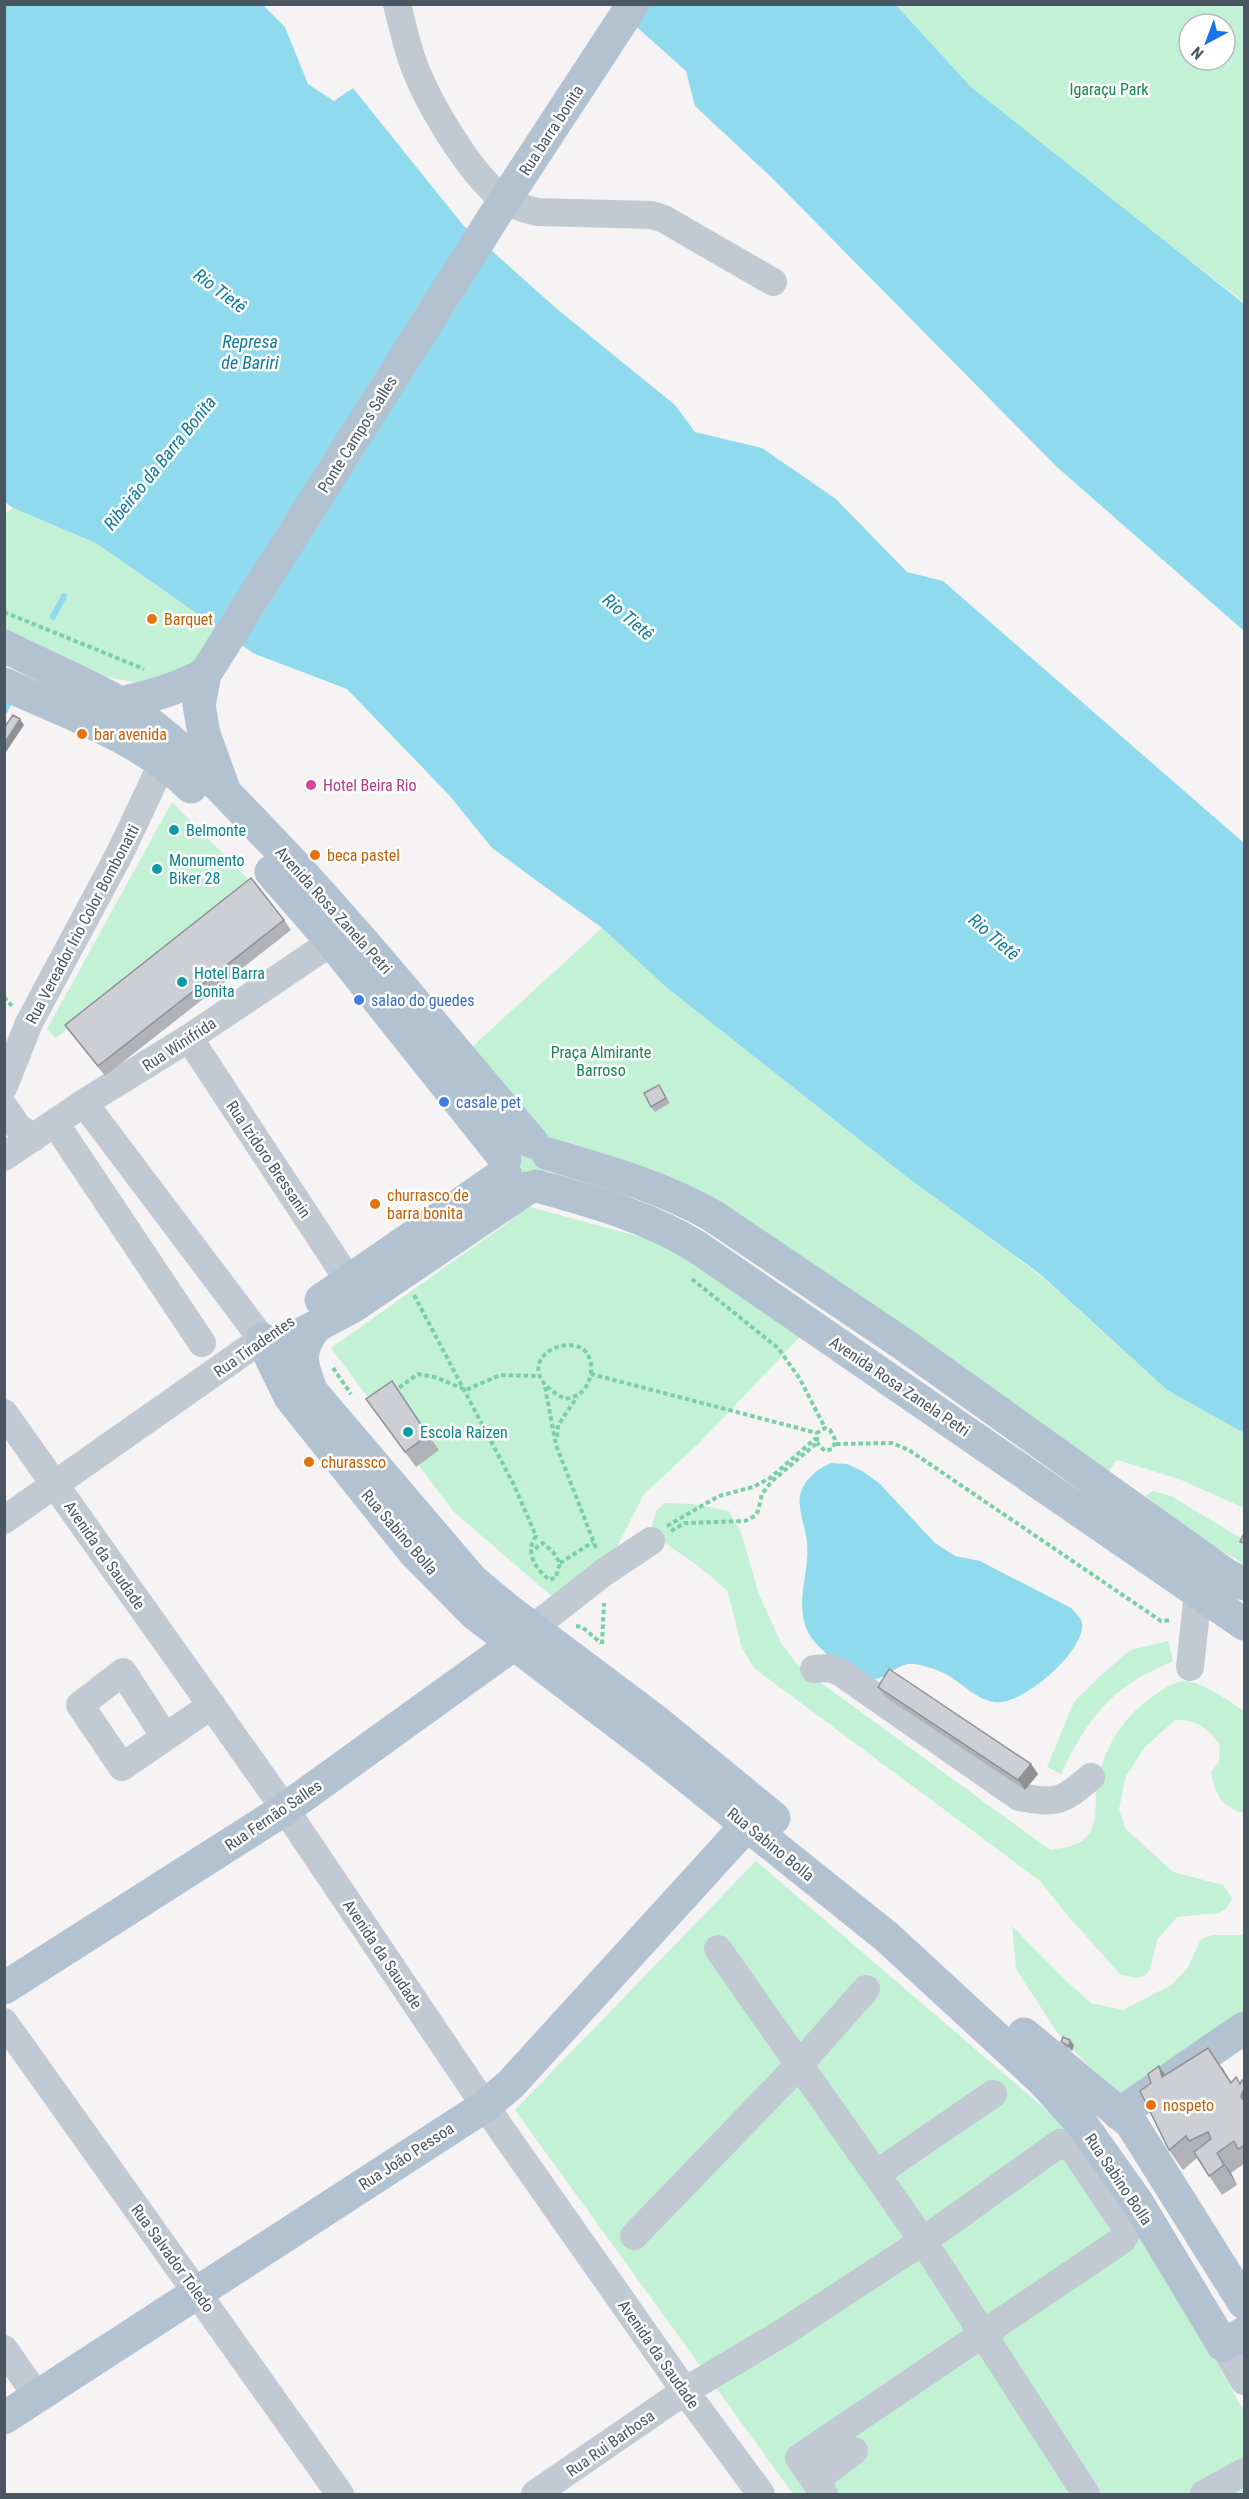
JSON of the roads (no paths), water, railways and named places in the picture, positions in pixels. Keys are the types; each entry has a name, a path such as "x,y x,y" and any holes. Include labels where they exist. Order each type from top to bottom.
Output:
{"main road":[{"name":"Rua barra bonita","path":"499,209 633,4"},
{"name":"Ponte Campos Salles","path":"213,662 499,209"},
{"name":"Avenida Rosa Zanela Petri","path":"25,656 120,703 166,738 225,792 342,935 519,1177 602,1204 669,1230 698,1247 1089,1516 1196,1605 1245,1624"},
{"path":"120,703 160,694 213,662"},
{"path":"213,662 199,705 204,734 225,792"},
{"name":"Avenida Rosa Zanela Petri","path":"15,688 96,724 162,764 187,783 283,884 342,935 540,1148 657,1188 713,1216 894,1338 1225,1574 1245,1584"},
{"path":"519,1177 507,1153 517,1143 540,1148"},
{"name":"Rua Tiradentes","path":"314,1329 402,1274 519,1177"},
{"name":"Rua Tiradentes","path":"262,1339 349,1281 519,1177"},
{"path":"262,1339 293,1338 314,1329"},
{"name":"Rua Sabino Bolla","path":"314,1329 306,1338 301,1363 312,1392 472,1580 747,1825 887,1937 1042,2080 1072,2113 1104,2155 1234,2339"},
{"name":"Rua Sabino Bolla","path":"262,1339 290,1397 413,1551 475,1614 530,1631 712,1766 1120,2114 1243,2300"},
{"path":"1089,1516 1108,1489"},
{"name":"Rua Fernão Salles","path":"4,1988 285,1809 530,1631"},
{"name":"Rua João Pessoa","path":"4,2418 485,2106 511,2084 747,1825"},
{"path":"1072,2113 1120,2114 1242,2035"},
{"path":"1104,2155 1102,2139 1104,2132 1120,2122 1120,2114"}],"street":[{"path":"397,4 417,74 454,141 479,174 499,209 637,214 664,219 773,282"},
{"name":"Rua Vereador Irio Color Bombonatti","path":"4,1086 29,1023 120,853 162,764"},
{"name":"Rua Winifrida","path":"4,1157 84,1103 189,1038 342,935"},
{"name":"Rua Izidoro Bressanin","path":"189,1038 349,1281"},
{"name":"Rua Sabino Bolla","path":"84,1103 262,1339"},
{"path":"4,1107 18,1127 44,1130 202,1343"},
{"name":"Rua Tiradentes","path":"4,1520 262,1339"},
{"name":"Avenida da Saudade","path":"4,1413 285,1809 485,2106 685,2391 761,2494"},
{"path":"530,1631 603,1573 655,1536"},
{"path":"1190,1667 1196,1605"},
{"path":"814,1669 830,1668 840,1672 1019,1797 1046,1802 1060,1800 1091,1777"},
{"path":"165,1737 212,1705"},
{"path":"718,1949 922,2241 1086,2494"},
{"path":"634,2236 799,2065 866,1989"},
{"name":"Rua Salvador Toledo","path":"4,2022 340,2494"},
{"path":"876,2174 993,2094"},
{"name":"Rua Rui Barbosa","path":"535,2494 685,2391 784,2332 922,2241 1060,2143 1073,2149 1124,2224 1126,2233 1122,2240 983,2335"},
{"path":"854,2451 820,2487 799,2458 983,2335"},
{"name":"Rua Sabino Bolla","path":"1234,2339 1245,2382"},
{"path":"4,2349 37,2396"},
{"path":"1204,2494 1245,2472"}],"water":[{"name":"Represa de Bariri","path":"4,5 263,5 285,27 308,84 334,101 353,88 463,225 557,309 675,405 695,432 762,448 836,499 907,572 943,581 1244,843 1244,1433 1167,1390 1040,1274 912,1181 666,987 602,928 492,848 449,795 347,689 253,653 96,543 13,508 5,502"},
{"path":"612,5 896,5 971,87 1243,303 1244,631 1057,467 770,176 695,106 686,71"},
{"path":"831,1463 847,1464 864,1472 880,1484 935,1543 955,1556 980,1561 1071,1608 1082,1623 1074,1648 1063,1662 1035,1687 1020,1696 994,1702 980,1697 946,1674 928,1667 908,1664 880,1678 867,1679 848,1671 825,1652 810,1636 802,1610 807,1543 800,1499 804,1486 812,1475"}],"waterway":[{"name":"Ribeirão da Barra Bonita","path":"53,617 64,596"},
{"name":"Ribeirão da Barra Bonita","path":"4,712 12,697"}],"place":[{"name":"Barquet","path":"152,619"},
{"name":"bar avenida","path":"82,734"},
{"name":"Hotel Beira Rio","path":"311,785"},
{"name":"Belmonte","path":"174,830"},
{"name":"beca pastel","path":"315,855"},
{"name":"Monumento Biker 28","path":"157,869"},
{"name":"Hotel Barra Bonita","path":"182,982"},
{"name":"salao do guedes","path":"359,1000"},
{"name":"casale pet","path":"444,1102"},
{"name":"churrasco de barra bonita","path":"375,1204"},
{"name":"Escola Raizen","path":"408,1432"},
{"name":"churassco","path":"309,1462"},
{"name":"nospeto","path":"1151,2105"}],"park label":[{"name":"Igaraçu Park","path":"1109,89"},
{"name":"Praça Almirante Barroso","path":"601,1061"}],"water label":[{"name":"Rio Tietê","path":"220,291"},
{"name":"Rio Tietê","path":"628,617"},
{"name":"Rio Tietê","path":"994,937"}]}
